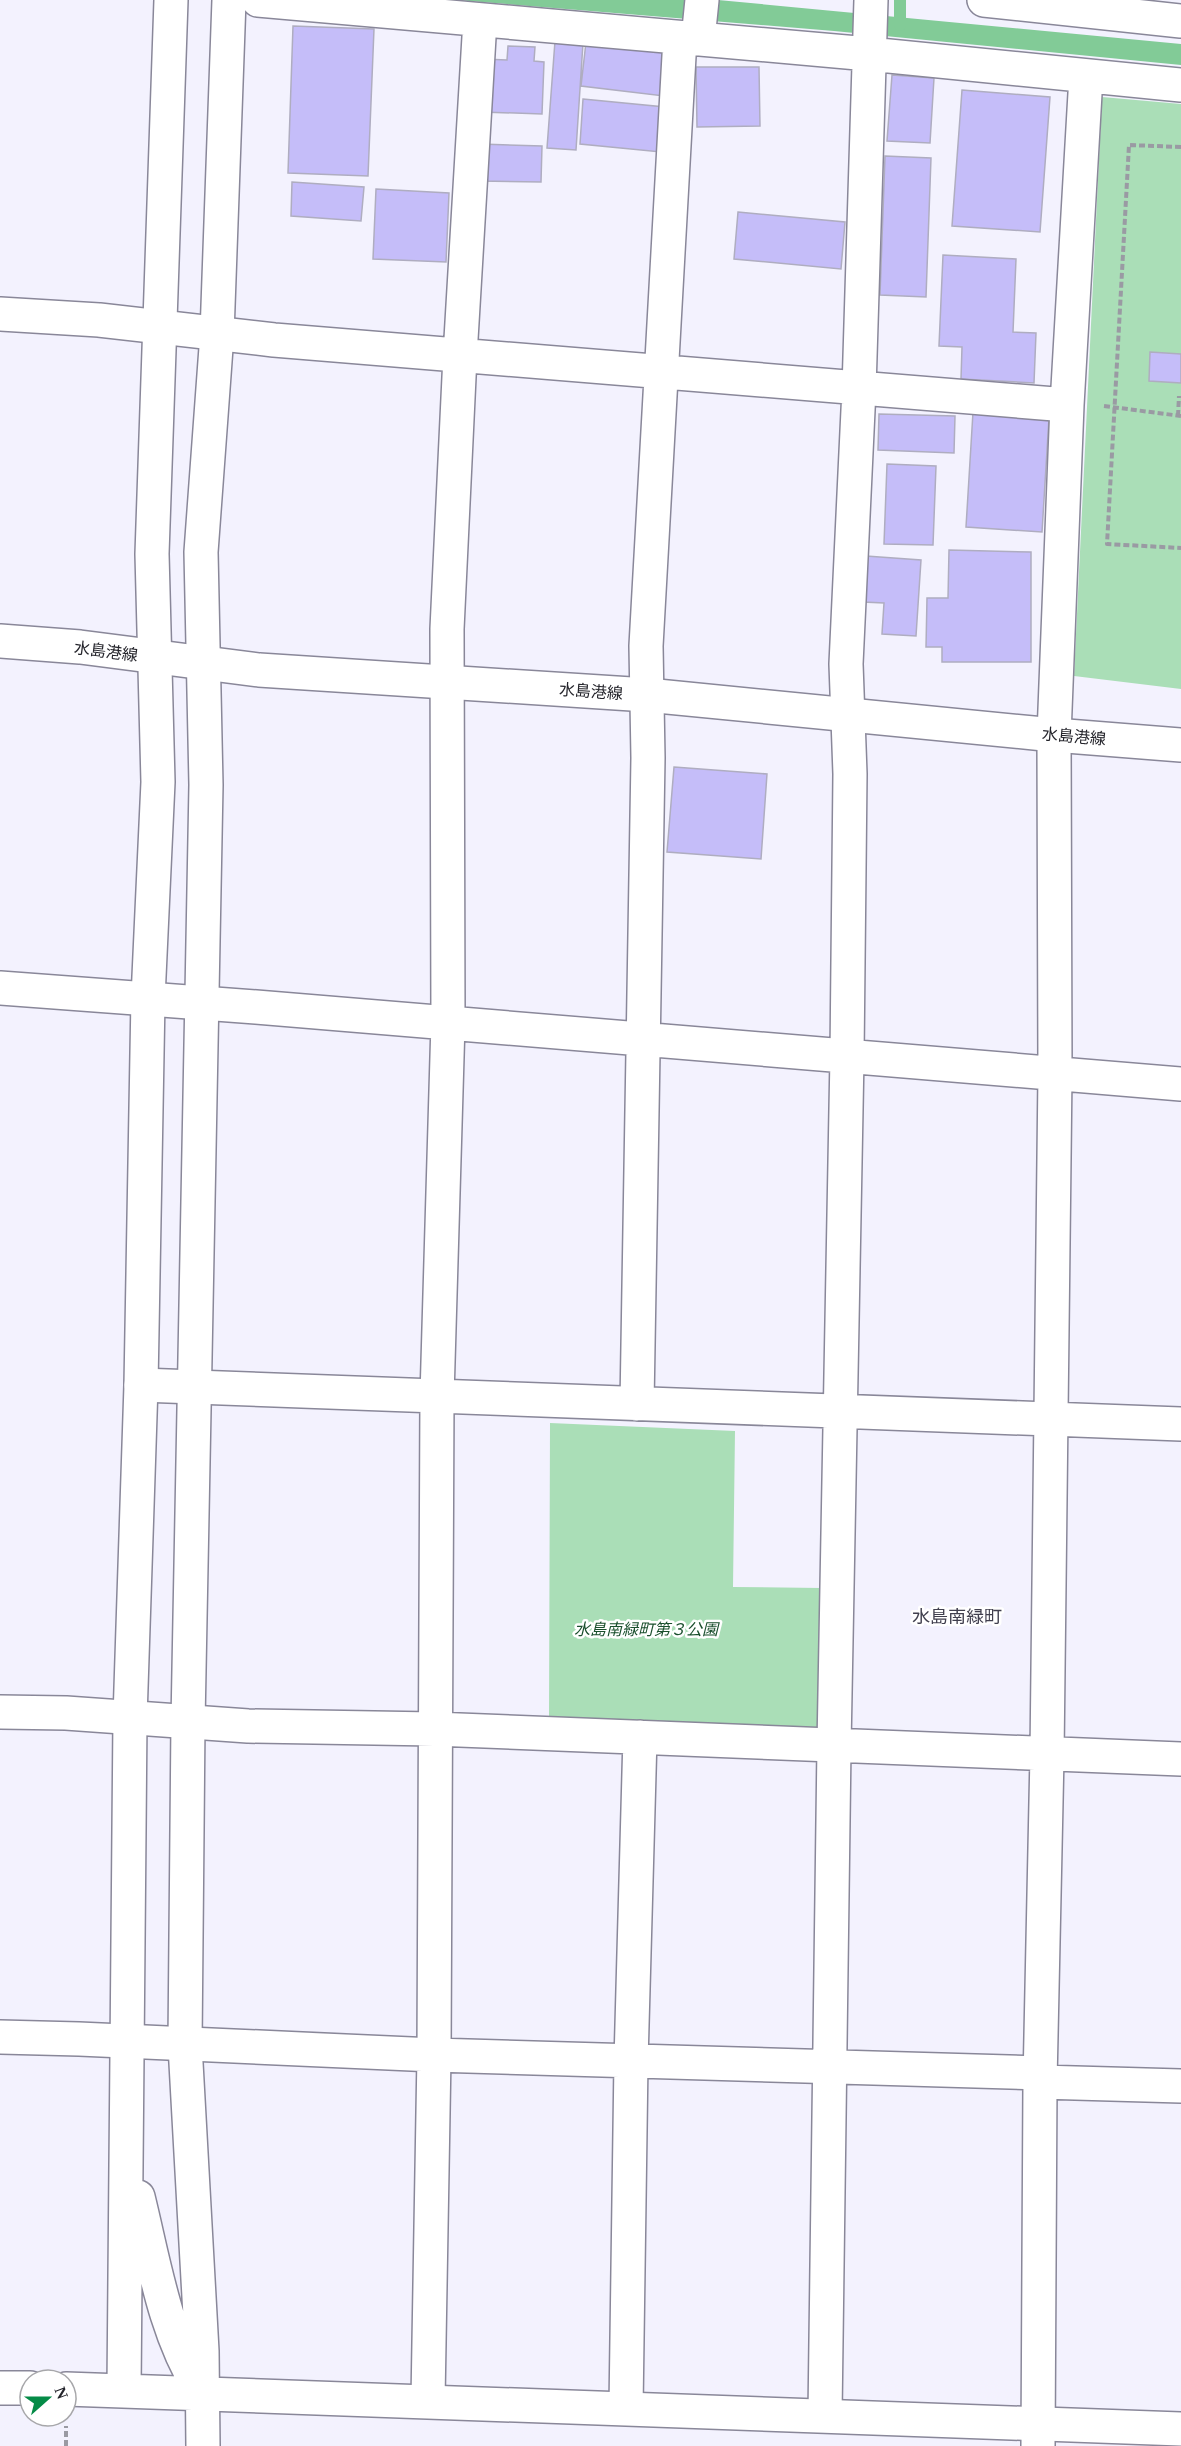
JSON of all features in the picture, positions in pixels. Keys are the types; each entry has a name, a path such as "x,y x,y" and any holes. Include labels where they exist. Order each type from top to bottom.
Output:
{"street":[{"path":"124,2389 130,1718 141,1385 148,998 158,782 152,554 171,0"},
{"path":"203,2438 203,2393 185,2045 188,1722 206,785 201,552 217,334 229,0"},
{"path":"258,0 480,20 695,25 870,25 1086,76 1181,85"},
{"path":"984,0 1181,21"},
{"path":"428,2400 434,2055 437,1396 448,1023 447,628 480,20"},
{"path":"637,1404 648,758 646,646 660,371 695,25"},
{"path":"825,2415 839,1410 847,1056 850,785 846,664 859,389 870,25"},
{"path":"1038,2434 1040,2078 1047,1755 1055,1073 1054,735 1067,405 1086,76"},
{"path":"0,314 99,320 217,334 460,356 1067,405"},
{"name":"水島港線","path":"0,641 80,647 259,670 647,695 1054,735 1181,745"},
{"path":"0,988 202,1002 1181,1084"},
{"path":"141,1385 1051,1417 1181,1424"},
{"path":"0,1712 66,1713 248,1726 434,1729 1181,1759"},
{"path":"626,2408 631,2061 640,1737"},
{"path":"0,2037 434,2055 830,2067 1181,2086"},
{"path":"127,2150 171,2330 187,2369 203,2393"},
{"path":"0,2388 18,2388"},
{"path":"78,2400 124,2389 825,2415 1038,2434 1181,2429"}],"path":[{"path":"1181,147 1129,145 1107,544 1181,548"},
{"path":"1067,405 1113,407 1180,416 1179,396"},
{"path":"66,2428 66,2445"}],"green space":[{"path":"1102,97 1181,104 1181,689 1074,676"},
{"name":"水島南緑町第３公園","path":"550,1423 735,1431 733,1587 821,1588 817,1730 549,1723"}],"shaded area":[{"path":"457,0 718,0 1181,44 1181,65 834,31"}],"building":[{"path":"293,26 374,29 368,176 288,173"},
{"path":"555,41 583,43 576,150 547,148"},
{"path":"586,42 669,51 664,96 581,86"},
{"path":"508,46 535,47 534,61 544,62 542,114 482,112 484,59 507,60"},
{"path":"696,67 759,67 760,126 697,127"},
{"path":"892,75 934,78 930,143 887,141"},
{"path":"962,90 1050,97 1040,232 952,226"},
{"path":"583,99 665,107 661,152 580,144"},
{"path":"480,144 542,146 541,182 479,181"},
{"path":"885,156 931,158 926,297 880,295"},
{"path":"292,182 364,187 361,221 291,216"},
{"path":"376,189 449,193 446,262 373,259"},
{"path":"738,212 845,222 841,269 734,259"},
{"path":"943,255 1016,259 1013,332 1036,333 1034,383 961,379 962,347 939,346"},
{"path":"1150,352 1181,354 1181,383 1149,381"},
{"path":"973,412 1049,418 1042,532 966,527"},
{"path":"879,414 955,416 954,453 878,450"},
{"path":"887,464 936,466 933,545 884,544"},
{"path":"949,550 1031,552 1031,662 942,662 942,647 926,647 927,598 948,598"},
{"path":"866,556 921,560 916,636 882,634 884,603 863,602"},
{"path":"674,767 767,774 761,859 667,852"}],"waterway":[{"path":"900,0 900,25"}],"district":[{"name":"水島南緑町","path":"957,1617"}]}
